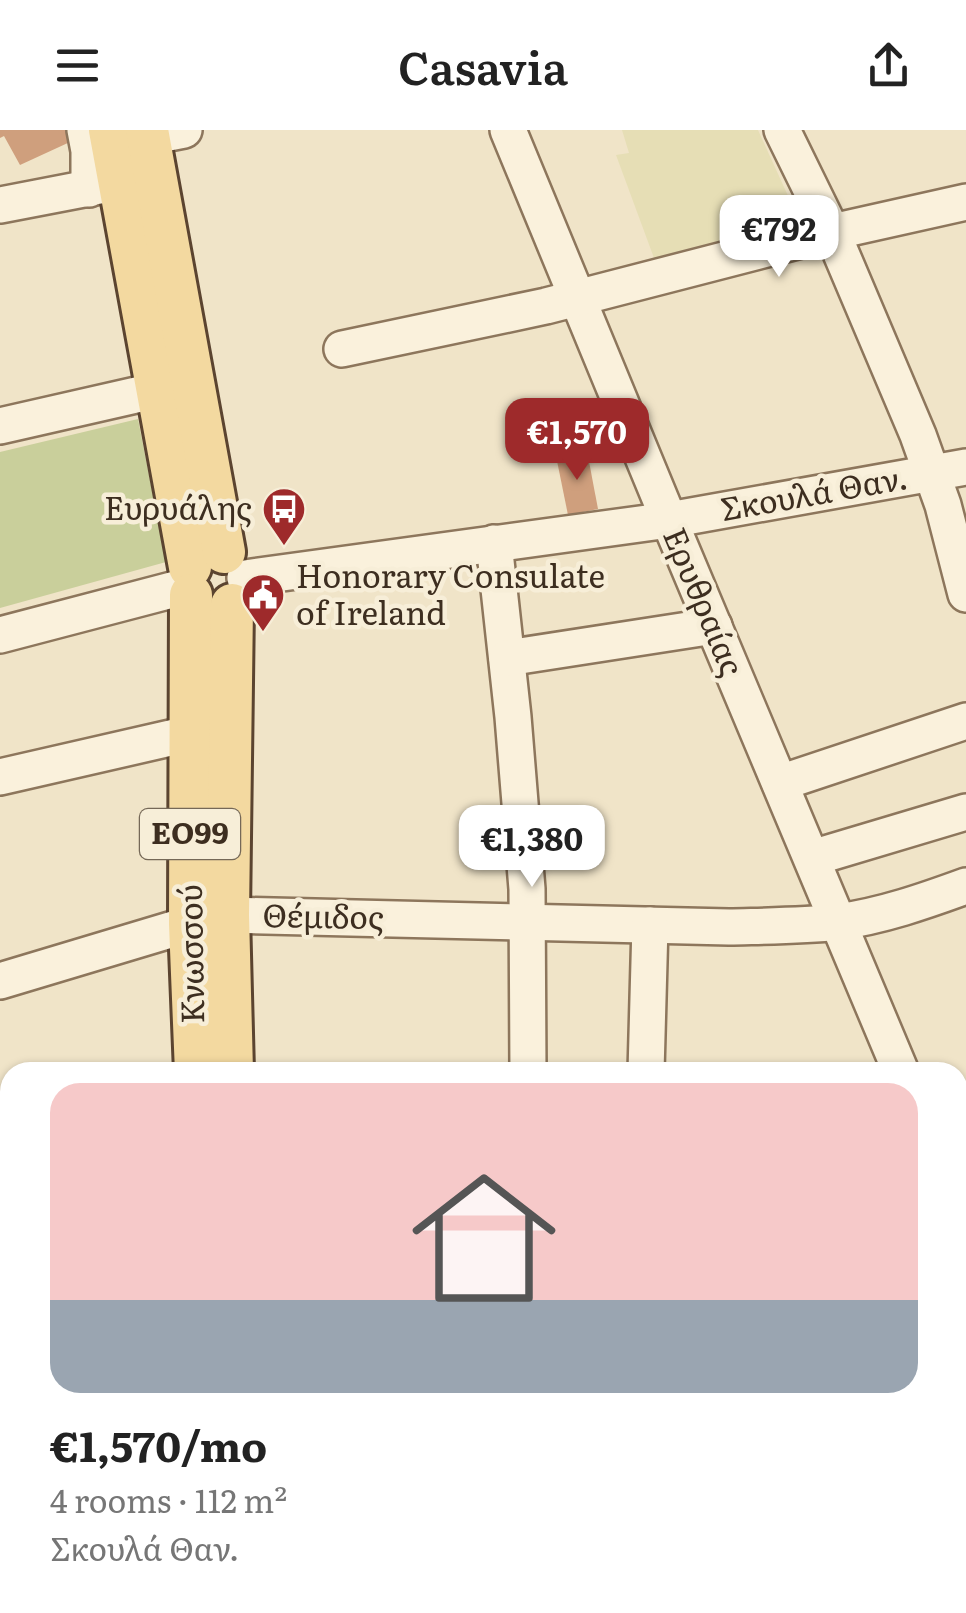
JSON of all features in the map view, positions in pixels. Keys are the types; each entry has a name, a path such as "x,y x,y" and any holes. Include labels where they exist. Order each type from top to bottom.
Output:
{"main road":[{"name":"Κνωσσού","path":"148,132 104,186 212,580 192,733 209,920 230,1062"},
{"name":"Κνωσσού","path":"148,132 212,580 209,920 197,1062"}],"street":[{"path":"0,205 104,186 89,152 85,130"},
{"name":"Ερυθραίας","path":"508,130 898,1062"},
{"path":"782,130 949,470 966,594"},
{"path":"342,349 578,298 832,232 966,202"},
{"path":"0,426 158,390"},
{"name":"Σκουλά Θαν.","path":"0,636 212,580 669,520 949,470"},
{"path":"494,544 529,922 528,1062"},
{"path":"507,658 714,626"},
{"path":"780,784 966,721"},
{"path":"0,777 192,733"},
{"path":"812,858 966,812"},
{"name":"Θέμιδος","path":"0,980 209,920 744,926 838,922 900,908 966,886"},
{"path":"646,1062 650,925"}],"shaded area":[{"path":"622,130 758,130 799,220 654,258 616,155 629,153"}],"green space":[{"path":"138,419 166,562 0,608 0,452"}],"building":[{"path":"0,130 80,130 83,136 20,165 4,136 0,138"},
{"path":"587,451 598,509 568,515 556,456"}],"place":[{"name":"Ευρυάλης","path":"284,547"},
{"name":"Honorary Consulate of Ireland","path":"263,633"}]}
